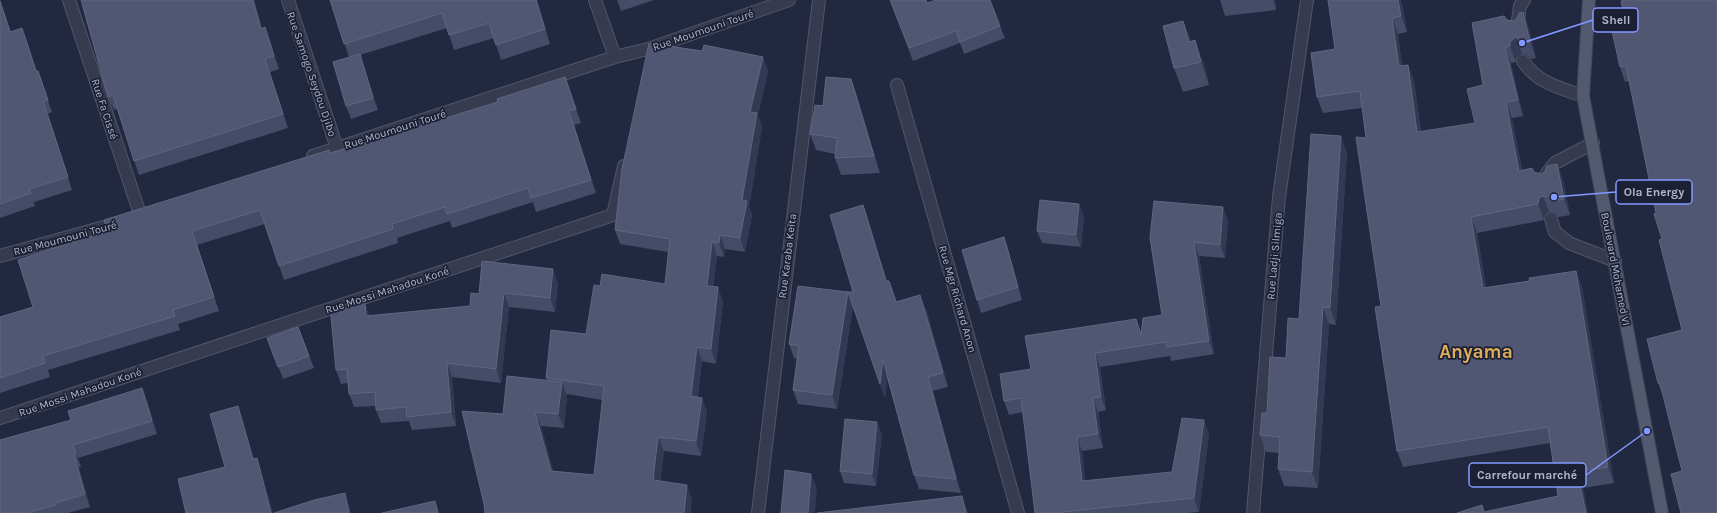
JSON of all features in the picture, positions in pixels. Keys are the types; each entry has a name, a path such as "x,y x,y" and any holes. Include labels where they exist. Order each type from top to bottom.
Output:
{"main road":[{"name":"Boulevard Mohamed VI","path":"1589,0 1583,96 1662,513"}],"street":[{"name":"Rue Fa Cissé","path":"69,0 141,217"},
{"name":"Rue Samogo Seydou Djibo","path":"288,0 337,148"},
{"path":"595,0 615,57"},
{"name":"Rue Moumouni Touré","path":"301,161 615,57 648,49 789,0"},
{"name":"Rue Karaba Keïta","path":"758,513 819,0"},
{"name":"Rue Ladji Silmiga","path":"1253,513 1279,197 1307,0"},
{"path":"1517,30 1520,6 1524,0"},
{"path":"645,64 648,49"},
{"path":"1523,61 1530,72 1549,84 1583,96"},
{"name":"Rue Mgr Richard Anon","path":"897,85 1018,513"},
{"path":"1545,183 1546,175 1555,163 1593,144"},
{"name":"Rue Mossi Mahadou Koné","path":"0,418 614,215 626,155"},
{"name":"Rue Moumouni Touré","path":"0,256 155,212"},
{"path":"1551,219 1555,232 1569,243 1615,261"}],"building":[{"path":"81,0 253,0 261,29 265,27 274,56 265,59 283,114 134,161 113,95 108,97"},
{"path":"330,0 536,0 545,29 496,45 489,23 449,35 442,13 344,44"},
{"path":"890,0 926,0 927,3 936,0 990,0 1000,26 960,42 956,31 909,48"},
{"path":"1328,0 1398,0 1401,16 1392,18 1399,66 1408,65 1417,132 1475,123 1467,89 1483,85 1472,23 1504,16 1507,20 1514,21 1519,13 1523,12 1530,42 1525,43 1520,38 1516,37 1510,42 1510,46 1505,47 1518,100 1506,102 1519,171 1532,168 1534,172 1541,174 1545,172 1547,166 1557,164 1564,199 1552,201 1550,197 1543,196 1539,198 1538,204 1471,217 1483,288 1530,281 1529,278 1576,271 1608,467 1577,471 1586,513 1457,513 1482,505 1484,512 1558,496 1548,427 1397,451 1375,307 1381,306 1356,137 1366,138 1360,91 1317,97 1311,53 1335,49"},
{"path":"1717,0 1717,513 1681,513 1671,474 1682,471 1660,383 1658,383 1647,339 1682,330 1659,240 1662,239 1654,214 1656,213 1626,66 1620,67 1612,31 1627,28 1621,1"},
{"path":"0,1 10,32 22,28 36,71 38,71 48,100 43,101 68,177 29,189 31,193 0,204"},
{"path":"1183,21 1189,42 1195,40 1201,62 1174,68 1163,26"},
{"path":"649,43 702,51 704,45 763,57 750,112 757,113 742,200 747,201 740,238 720,235 719,243 712,242 707,286 718,287 711,349 697,347 691,396 702,398 696,441 658,437 653,480 687,485 684,513 485,513 462,411 503,414 507,376 562,382 558,414 535,412 551,471 594,475 604,386 546,378 551,330 586,334 594,285 600,286 602,274 665,284 670,239 615,230 622,169"},
{"path":"360,54 373,98 346,106 333,62"},
{"path":"565,77 576,109 569,111 591,180 531,198 528,188 447,214 445,207 392,224 393,229 279,266 260,210 192,231 214,297 173,310 175,316 43,356 45,363 0,378 0,317 33,307 18,260 107,231 104,220 329,150 330,153 498,102 497,99"},
{"path":"826,77 851,79 874,156 835,158 837,138 810,134 815,105 823,106"},
{"path":"1311,134 1341,136 1330,308 1323,307 1312,472 1278,469 1280,437 1260,435 1262,413 1267,413 1270,357 1286,358 1288,318 1299,319"},
{"path":"1040,200 1079,204 1076,235 1037,231"},
{"path":"1154,201 1223,207 1220,245 1194,242 1209,341 1167,347 1166,342 1095,353 1101,397 1093,398 1098,434 1077,437 1082,481 1172,472 1182,418 1204,420 1194,498 1054,513 1035,513 1021,398 1004,401 1000,374 1031,369 1025,336 1136,319 1141,335 1143,318 1162,315 1150,238"},
{"path":"863,205 886,281 889,281 896,302 920,295 943,373 928,377 956,479 914,475 883,360 880,384 848,292 853,292 830,215"},
{"path":"1004,237 1018,287 977,300 962,250"},
{"path":"482,261 553,269 550,298 504,293 496,369 447,363 451,412 407,417 406,407 376,410 375,392 349,394 347,369 336,370 330,306 365,303 366,316 470,306 471,293 479,294"},
{"path":"798,286 848,292 832,395 793,390 799,346 789,344"},
{"path":"298,327 309,356 278,367 267,338"},
{"path":"142,388 152,421 73,445 76,454 74,455 85,494 27,513 0,513 0,440 71,420 68,411"},
{"path":"238,406 253,459 257,458 271,513 186,513 178,479 225,467 210,414"},
{"path":"845,419 877,422 872,474 840,471"},
{"path":"785,470 811,474 808,513 781,513"},
{"path":"345,493 349,513 274,513 314,500"},
{"path":"962,496 966,513 817,513"},
{"path":"435,501 438,513 382,513"}],"place":[{"name":"Shell","path":"1522,43"},
{"name":"Ola Energy","path":"1554,197"},
{"name":"Carrefour marché","path":"1647,431"}],"district":[{"name":"Anyama","path":"1476,351"}]}
